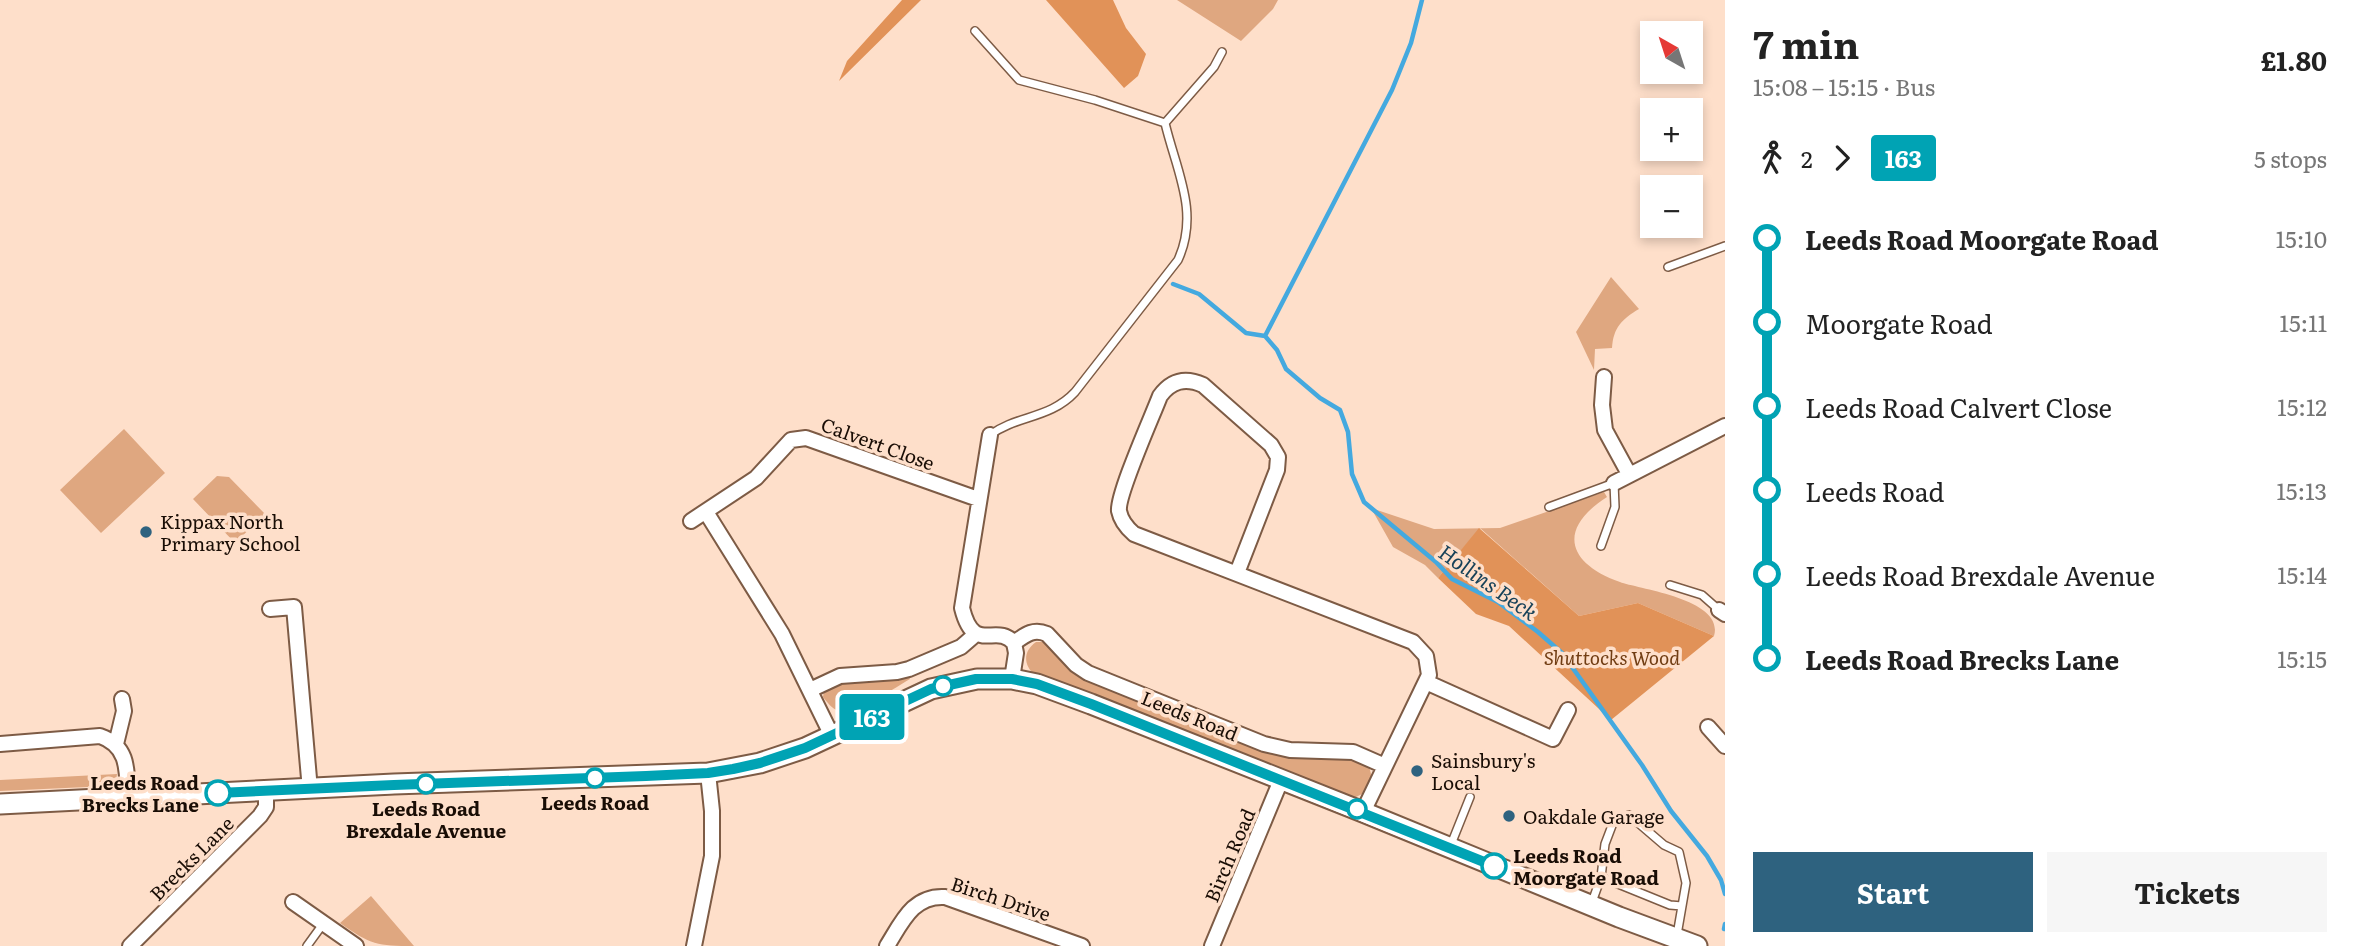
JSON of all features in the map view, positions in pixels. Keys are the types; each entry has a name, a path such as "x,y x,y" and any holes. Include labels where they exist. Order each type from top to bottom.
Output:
{"main road":[{"name":"Leeds Road","path":"0,804 708,773 760,763 832,736 931,689 976,679 1012,679 1037,684 1091,704 1686,944"}],"street":[{"path":"1604,377 1602,405 1605,429 1629,474"},
{"path":"1237,573 1277,470 1278,457 1271,445 1203,385 1194,381 1174,383 1160,396 1119,500 1121,520 1134,534 1413,642 1426,656 1429,675 1363,812"},
{"path":"1614,483 1725,426"},
{"path":"989,435 962,598 964,617 976,634 1003,635 1014,643 1016,653 1012,679"},
{"name":"Calvert Close","path":"691,521 757,478 784,445 798,438 806,438 978,499"},
{"path":"706,512 782,634 832,736"},
{"path":"270,609 294,607 310,789"},
{"name":"Leeds Road","path":"1014,643 1029,633 1041,631 1088,673 1264,744 1290,750 1353,751 1385,766"},
{"path":"810,690 840,676 897,673 909,669 961,647 976,634"},
{"path":"1426,682 1553,739 1568,710"},
{"path":"116,744 124,711 122,699"},
{"path":"1708,727 1725,746"},
{"path":"0,744 100,736 116,744 125,758 128,797"},
{"path":"694,946 712,856 712,811 708,773"},
{"name":"Birch Road","path":"1212,946 1281,780"},
{"name":"Brecks Lane","path":"130,946 260,816 266,807 266,792"},
{"name":"Birch Drive","path":"887,946 916,904 935,897 945,897 1082,946"},
{"path":"293,902 356,946"}],"lane":[{"path":"975,31 1019,80 1095,100 1165,123"},
{"path":"1165,123 1214,67 1222,52"},
{"path":"989,435 999,428 1047,412 1068,400 1178,260 1186,237 1187,200 1165,123"},
{"path":"1668,267 1725,246"},
{"path":"1549,507 1614,483 1615,507 1601,546"},
{"path":"1671,585 1702,595 1722,612"},
{"path":"1450,847 1470,797"},
{"path":"1591,905 1601,877 1605,844 1613,823 1629,815 1664,845 1679,852 1686,883 1682,906 1686,944"},
{"path":"1601,877 1670,905 1682,906"},
{"path":"307,946 323,923"}],"shaded area":[{"path":"1177,0 1278,0 1273,9 1241,41"},
{"path":"1611,277 1639,309 1619,325 1612,348 1595,349 1594,370 1576,332"},
{"path":"124,429 165,473 101,533 60,490"},
{"path":"217,476 229,477 265,514 235,543 193,499"},
{"path":"1604,492 1607,497 1580,521 1575,533 1579,555 1602,574 1620,582 1694,604 1714,623 1714,636 1638,603 1579,616 1480,528 1500,528"},
{"path":"1371,508 1434,529 1480,528 1438,578 1425,565 1393,547"},
{"path":"1036,642 1045,642 1091,680 1259,750 1356,761 1369,766 1372,778 1362,794 1354,798 1035,675 1028,667 1026,658"},
{"path":"908,675 910,679 854,709 836,710 823,697 824,690 837,683"},
{"path":"117,774 116,781 109,786 0,791 0,780"},
{"path":"371,896 414,946 375,943 340,923"}],"green space":[{"path":"902,0 921,0 839,81 847,61"},
{"path":"1046,0 1113,0 1126,28 1146,54 1138,76 1124,88"},
{"name":"Shuttocks Wood","path":"1479,528 1579,616 1638,603 1714,636 1611,720 1509,626 1476,614 1438,578"}],"waterway":[{"path":"1265,336 1392,90 1411,43 1422,0"},
{"path":"1173,284 1199,294 1246,333 1265,336"},
{"name":"Hollins Beck","path":"1265,336 1277,350 1286,369 1320,398 1340,410 1348,432 1352,474 1364,502 1436,562 1452,579 1498,602 1562,653 1642,765 1671,811 1707,856 1721,880 1725,894"},
{"name":"Hollins Beck","path":"1724,929 1725,924"}],"bus line":[{"name":"163","path":"218,793 708,773 760,763 805,748 931,689 956,682 997,678 1037,684 1091,704 1494,866"}],"place":[{"name":"Kippax North Primary School","path":"146,532"},
{"name":"Sainsbury's Local","path":"1417,771"},
{"name":"Leeds Road","path":"595,778"},
{"name":"Leeds Road Brexdale Avenue","path":"426,784"},
{"name":"Leeds Road Brecks Lane","path":"218,793"},
{"name":"Oakdale Garage","path":"1509,816"},
{"name":"Leeds Road Moorgate Road","path":"1494,866"}]}
